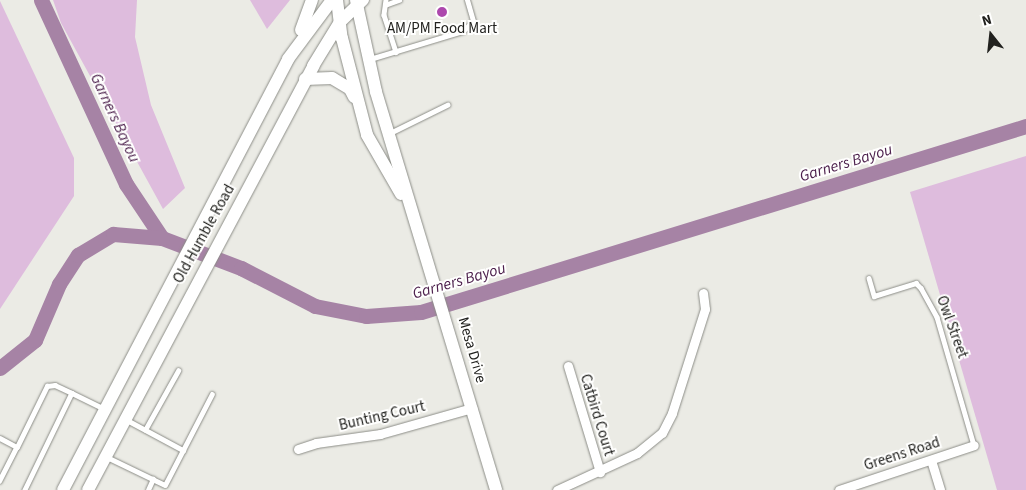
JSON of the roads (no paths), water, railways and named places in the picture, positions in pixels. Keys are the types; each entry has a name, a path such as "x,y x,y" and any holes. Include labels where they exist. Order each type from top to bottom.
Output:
{"main road":[{"path":"291,55 312,0"},
{"name":"Old Humble Road","path":"63,490 291,55 308,27 332,0"},
{"name":"Mesa Drive","path":"337,0 359,108 367,135 416,220"},
{"name":"Old Humble Road","path":"88,490 192,288 305,79 340,22 359,2"},
{"name":"Mesa Drive","path":"359,2 368,60 388,133 448,325 496,490"},
{"path":"305,79 323,76 342,82 350,89 359,108"},
{"path":"106,409 125,419"}],"street":[{"path":"557,490 600,472 651,444 668,424 705,309 703,292"},
{"name":"Catbird Court","path":"568,366 600,472"},
{"name":"Bunting Court","path":"298,450 316,443 380,434 472,408"},
{"name":"Greens Road","path":"839,490 974,445"},
{"path":"931,460 940,490"}],"lane":[{"path":"396,52 384,15 385,2 400,0"},
{"path":"368,60 470,27 473,21 468,0"},
{"path":"388,133 447,105"},
{"name":"Owl Street","path":"869,278 874,296 916,283 921,288 937,318 974,445"},
{"path":"146,430 178,371"},
{"path":"0,481 47,386 55,385 106,409"},
{"path":"25,490 72,393"},
{"path":"106,456 165,485 212,394"},
{"path":"125,419 183,450"},
{"path":"0,438 17,447"},
{"path":"148,490 154,479"}],"waterway":[{"name":"Garners Bayou","path":"41,0 126,184 162,238 241,268 315,306 366,316 421,312 1026,126"},
{"path":"0,368 35,340 59,284 78,255 113,234 162,238"}],"place":[{"name":"AM/PM Food Mart","path":"442,12"}]}
